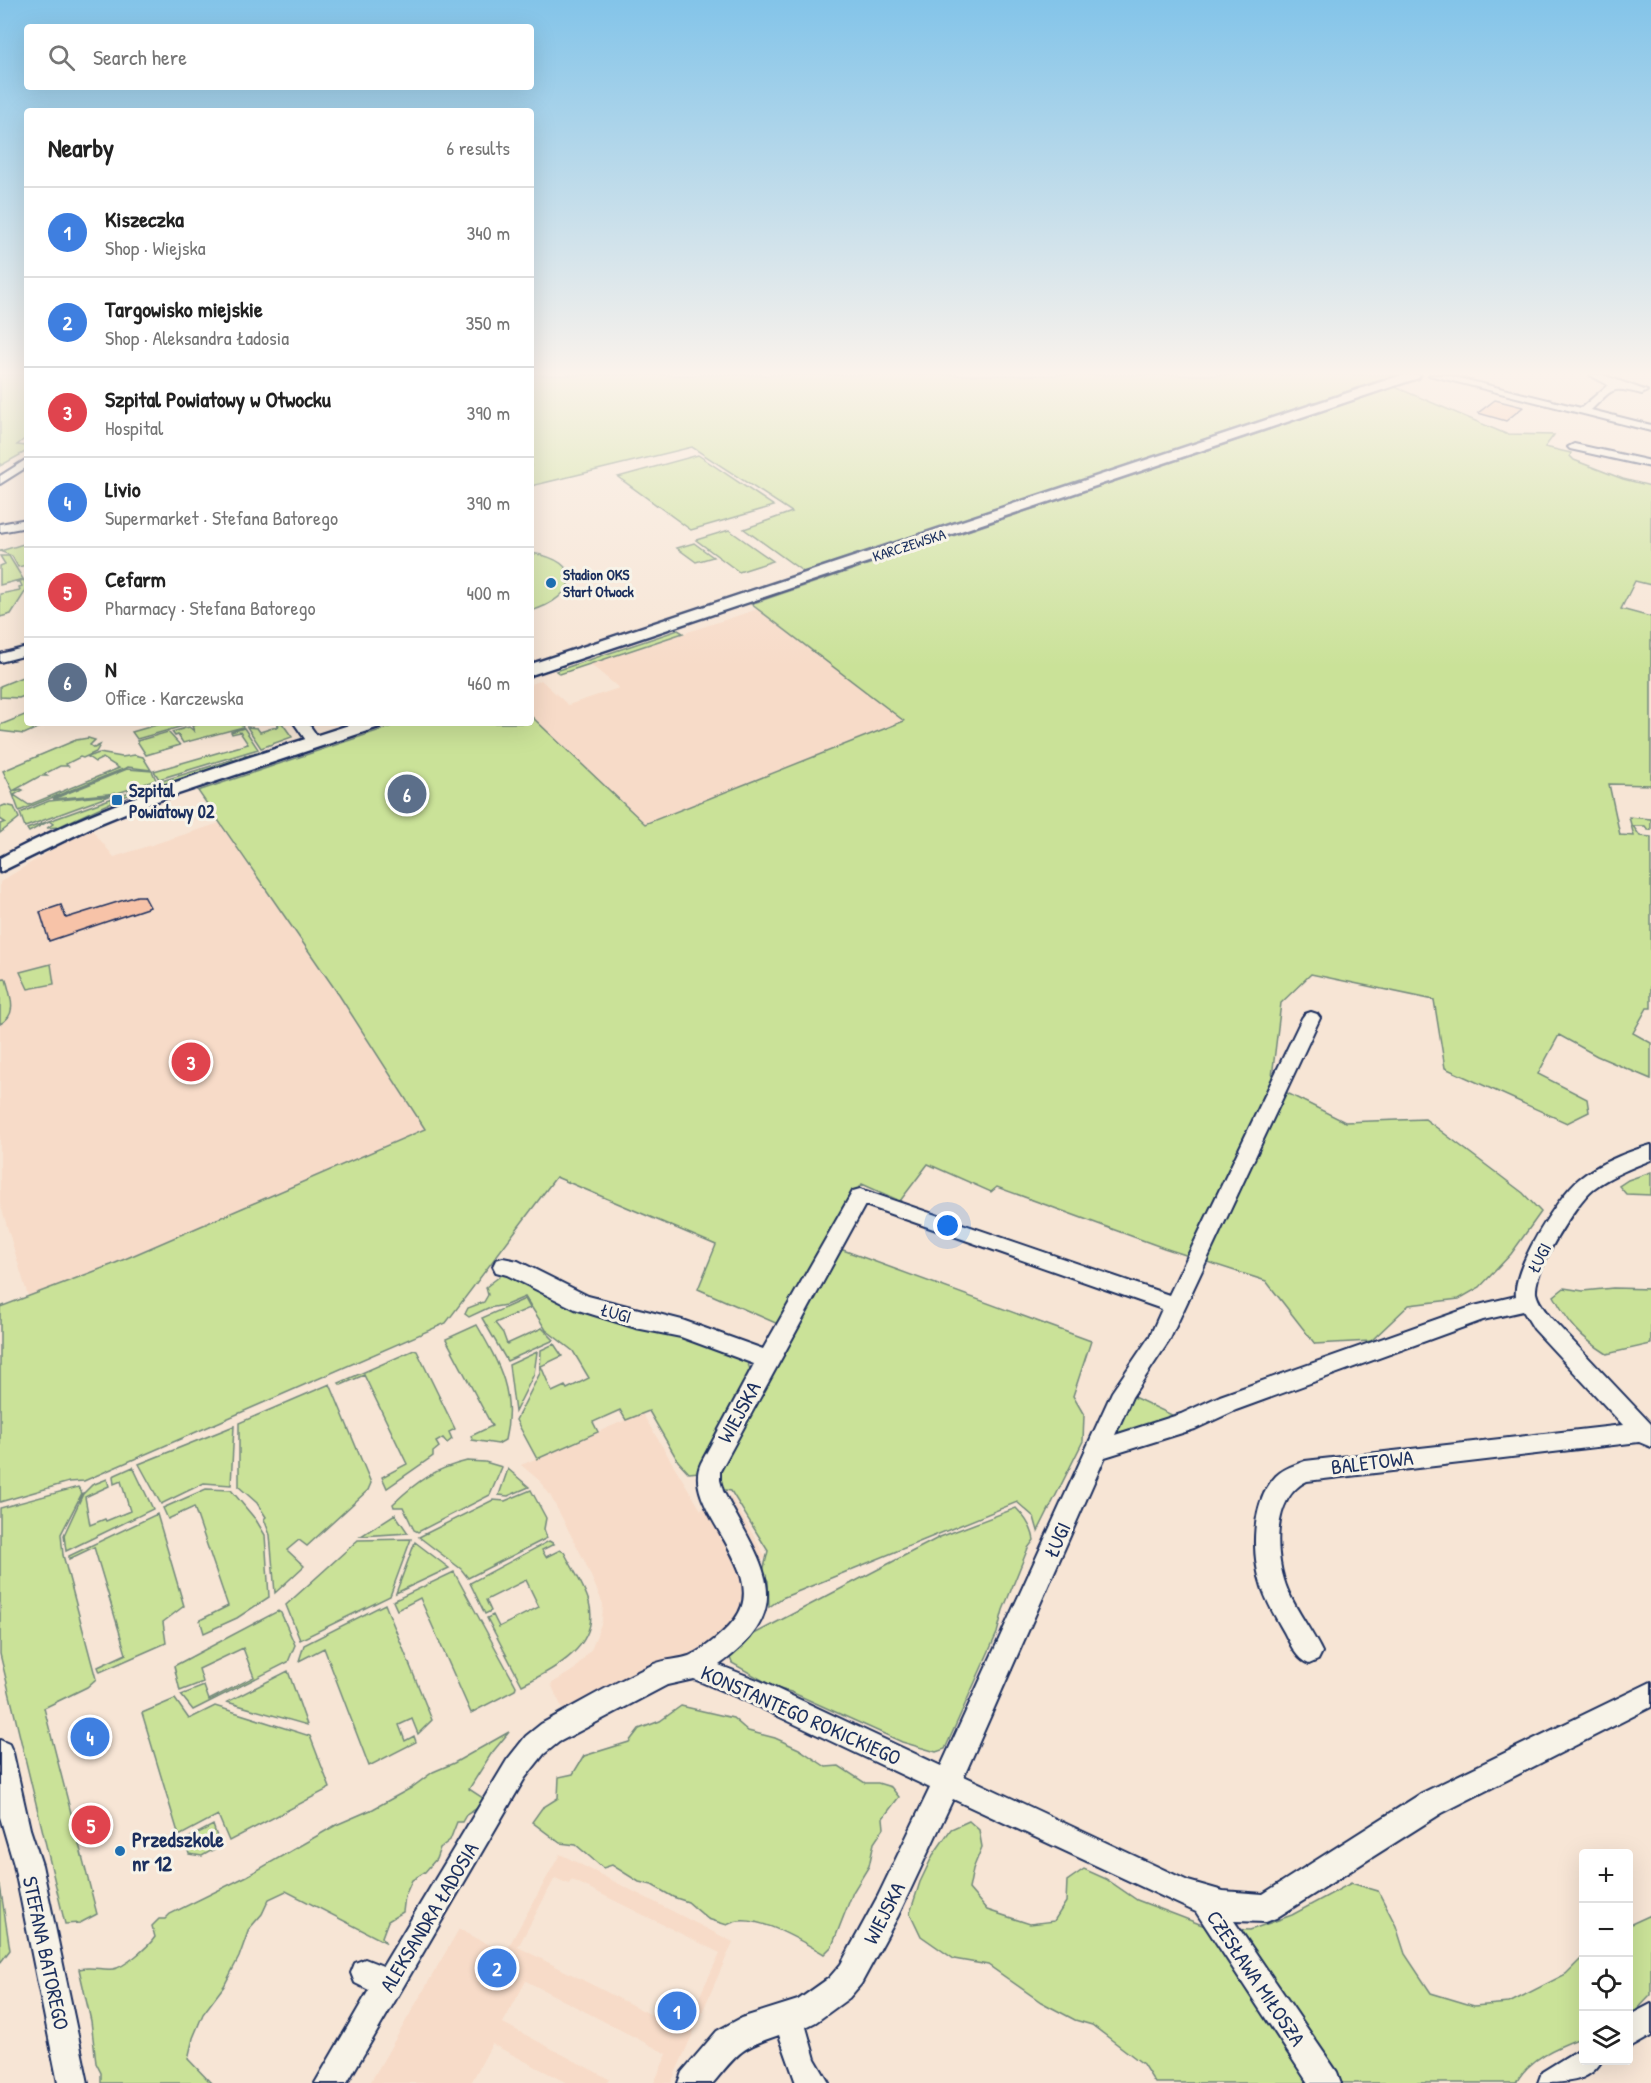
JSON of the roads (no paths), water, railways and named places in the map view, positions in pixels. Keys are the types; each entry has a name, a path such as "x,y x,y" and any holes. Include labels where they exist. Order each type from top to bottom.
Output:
{"main road":[{"name":"KARCZEWSKA","path":"534,669 1124,472"},
{"path":"0,866 53,837 107,812 364,726"}],"street":[{"path":"0,481 12,472"},
{"path":"0,528 24,524"},
{"path":"0,658 24,652"},
{"path":"303,726 315,742"},
{"name":"ŁUGI","path":"948,1781 1123,1392 1158,1341 1311,1018"},
{"name":"ŁUGI","path":"1527,1302 1526,1286 1530,1274 1572,1198 1594,1179 1651,1152"},
{"name":"WIEJSKA","path":"694,1667 739,1635 751,1620 756,1608 755,1580 740,1545 712,1493 708,1480 709,1470 860,1196 1175,1305"},
{"name":"ŁUGI","path":"503,1266 512,1267 582,1303 636,1319 682,1329 768,1360"},
{"path":"1097,1450 1187,1422 1228,1403 1481,1312 1527,1302 1542,1323 1647,1436"},
{"name":"BALETOWA","path":"1309,1652 1274,1587 1269,1563 1271,1512 1281,1487 1291,1477 1305,1470 1647,1436"},
{"name":"KONSTANTEGO ROKICKIEGO","path":"528,1752 550,1733 648,1680 663,1673 694,1667 751,1690 1206,1903 1234,1908 1266,1908 1432,1803 1651,1694"},
{"name":"ALEKSANDRA ŁADOSIA","path":"330,2083 377,1978 528,1752"},
{"name":"STEFANA BATOREGO","path":"0,1753 8,1833 28,1865 73,2083"},
{"name":"WIEJSKA","path":"693,2083 728,2042 741,2033 806,2012 839,1988 851,1974 888,1906 948,1781"},
{"name":"CZESŁAWA MIŁOSZA","path":"1206,1903 1326,2083"},
{"path":"789,2017 809,2078 814,2083"},
{"path":"1633,2031 1651,2019"},
{"path":"1553,2083 1581,2065"}],"place":[{"name":"Stadion OKS Start Otwock","path":"551,583"},
{"name":"N","path":"407,794"},
{"name":"Szpital Powiatowy 02","path":"117,800"},
{"name":"Szpital Powiatowy w Otwocku","path":"191,1062"},
{"name":"Livio","path":"90,1737"},
{"name":"Cefarm","path":"91,1825"},
{"name":"Przedszkole nr 12","path":"120,1851"},
{"name":"Targowisko miejskie","path":"497,1968"},
{"name":"Kiszeczka","path":"677,2011"}]}
